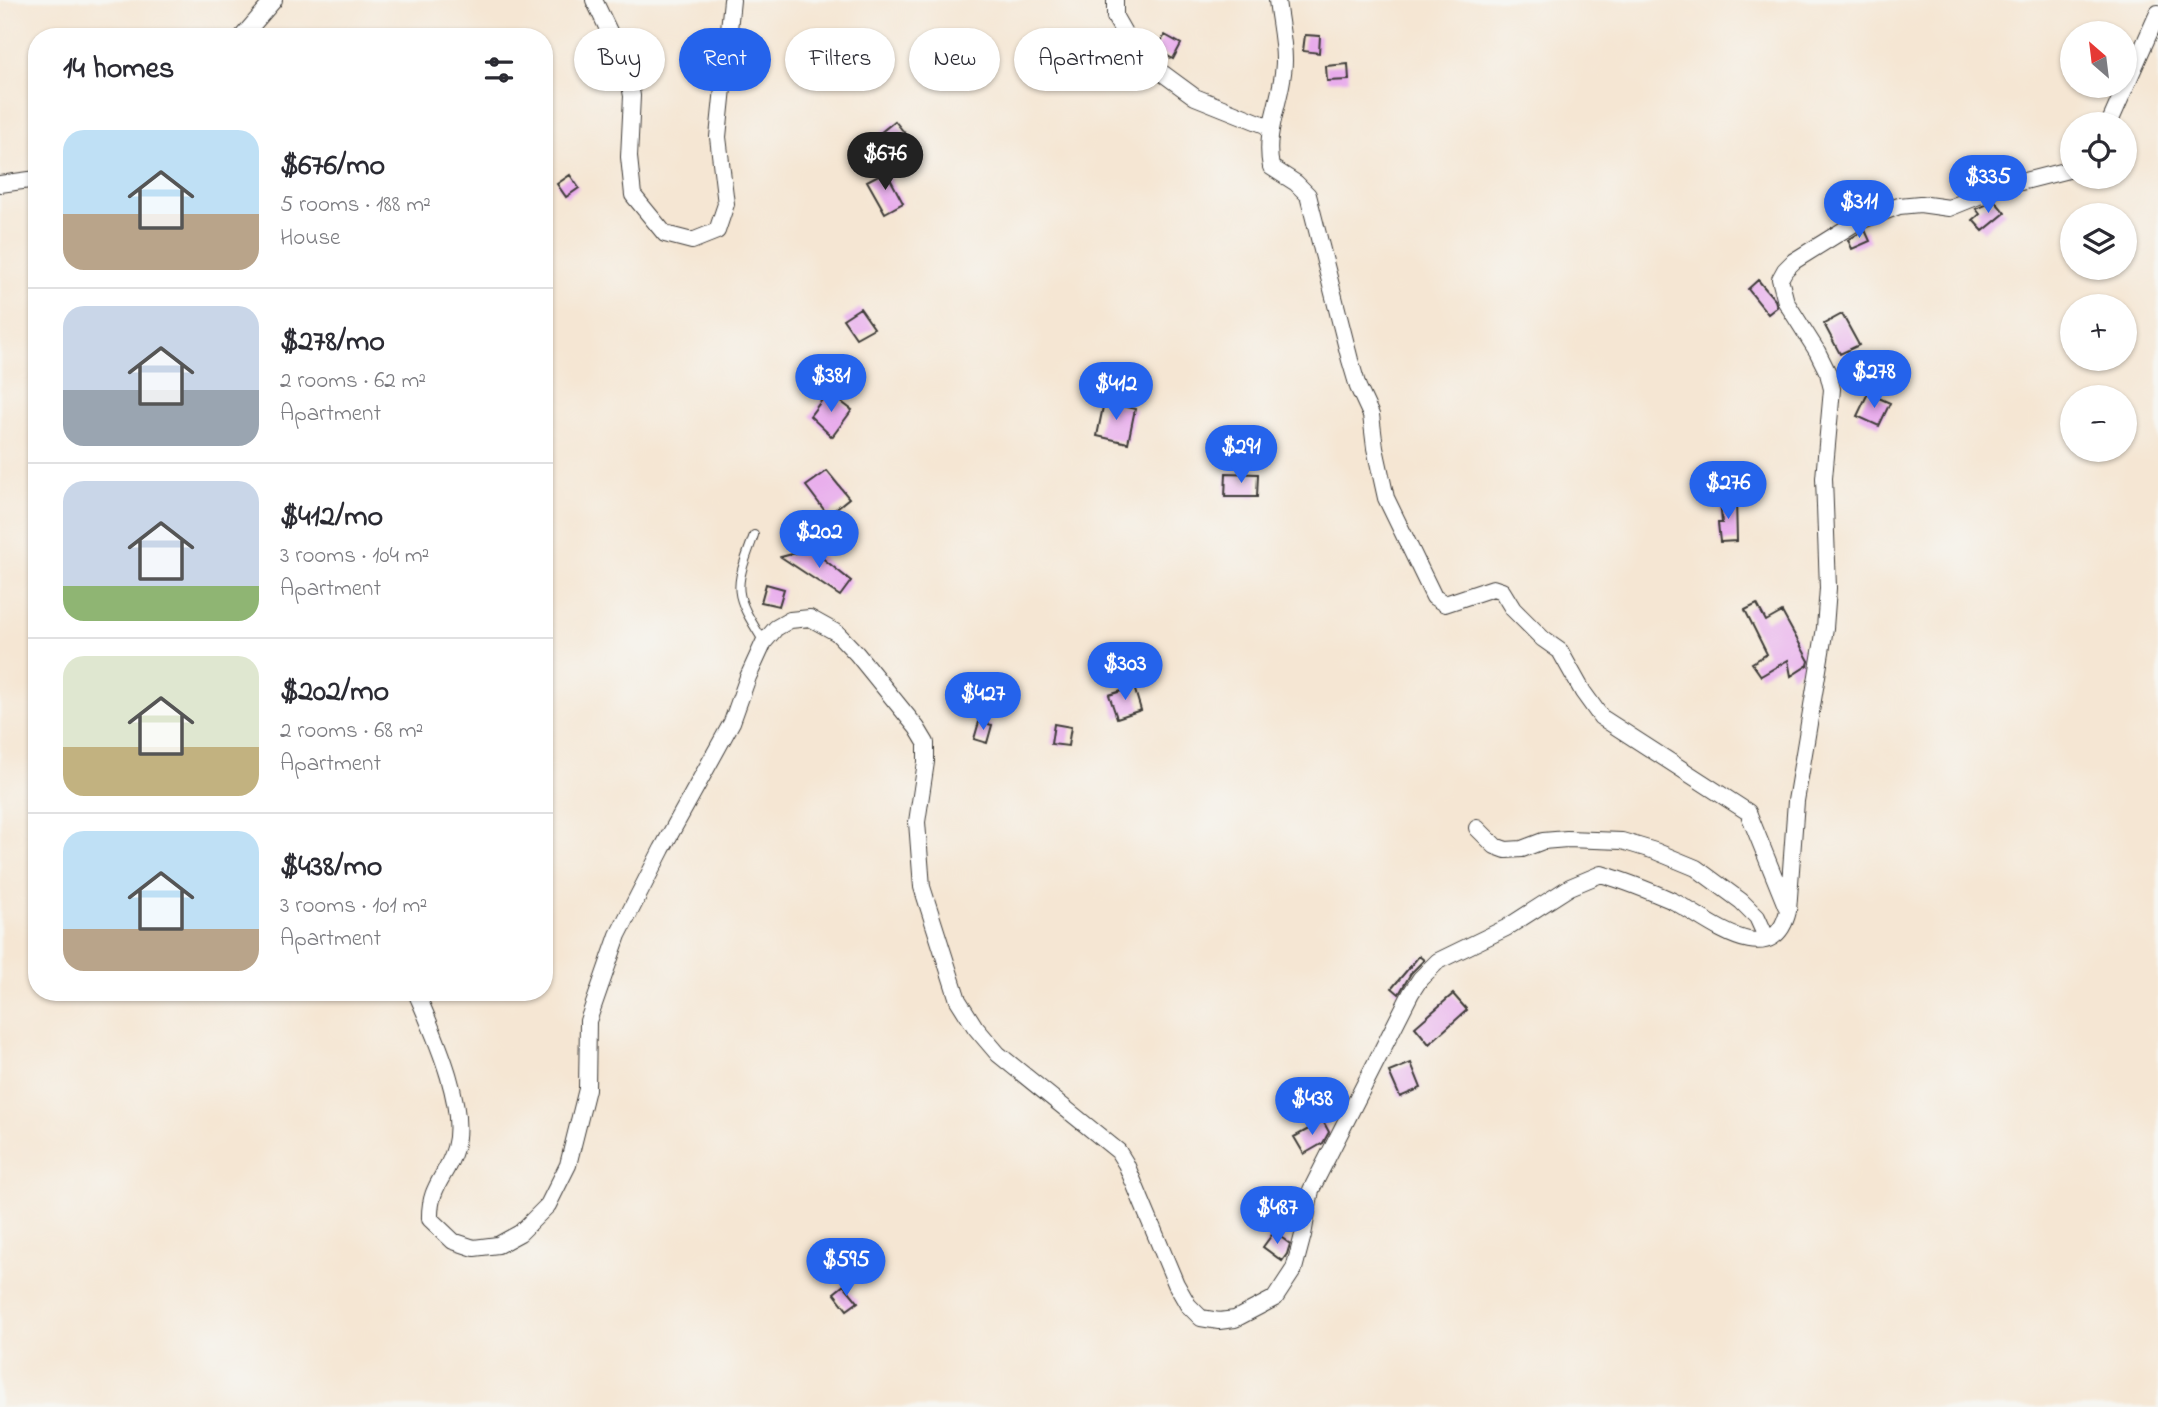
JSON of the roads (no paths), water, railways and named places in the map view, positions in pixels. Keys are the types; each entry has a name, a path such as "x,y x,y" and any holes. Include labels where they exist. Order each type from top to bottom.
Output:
{"street":[{"path":"250,28 274,0"},
{"path":"594,0 623,60 630,82 632,96 629,157 633,195 665,234 692,240 717,231 726,204 718,137 733,0"},
{"path":"1115,0 1115,17 1127,38 1150,64 1195,97 1270,127"},
{"path":"1276,0 1284,59 1270,127 1271,167 1296,183 1308,195 1350,360 1358,387 1371,415 1386,498 1434,597 1445,604 1493,588 1502,591 1513,609 1542,639 1560,651 1601,717 1748,812 1788,911"},
{"path":"2114,112 2158,13"},
{"path":"420,1001 444,1060 458,1130 454,1151 430,1200 430,1219 453,1241 474,1248 498,1245 520,1233 548,1205 568,1165 587,1089 588,1021 618,935 732,722 764,642 776,628 790,620 810,618 837,633 917,728 926,743 926,762 917,821 922,887 958,1000 975,1027 998,1054 1118,1152 1126,1164 1176,1284 1188,1305 1201,1318 1219,1321 1235,1319 1275,1298 1294,1269 1315,1180 1411,993 1420,979 1438,961 1506,928 1570,887 1601,874 1674,902 1746,941 1763,942 1775,935 1785,924 1796,801 1825,628 1828,588 1824,478 1832,389 1828,373 1817,351 1786,302 1780,279 1794,261 1855,223 1878,214 1899,206 1920,204 1949,208 1970,202 2001,187 2060,172"},
{"path":"0,184 28,179"},
{"path":"1477,828 1494,846 1506,850 1522,849 1544,841 1567,839 1622,841 1655,851 1696,868 1741,901 1757,916 1767,939"}],"lane":[{"path":"754,535 738,582 740,600 764,642"}]}
